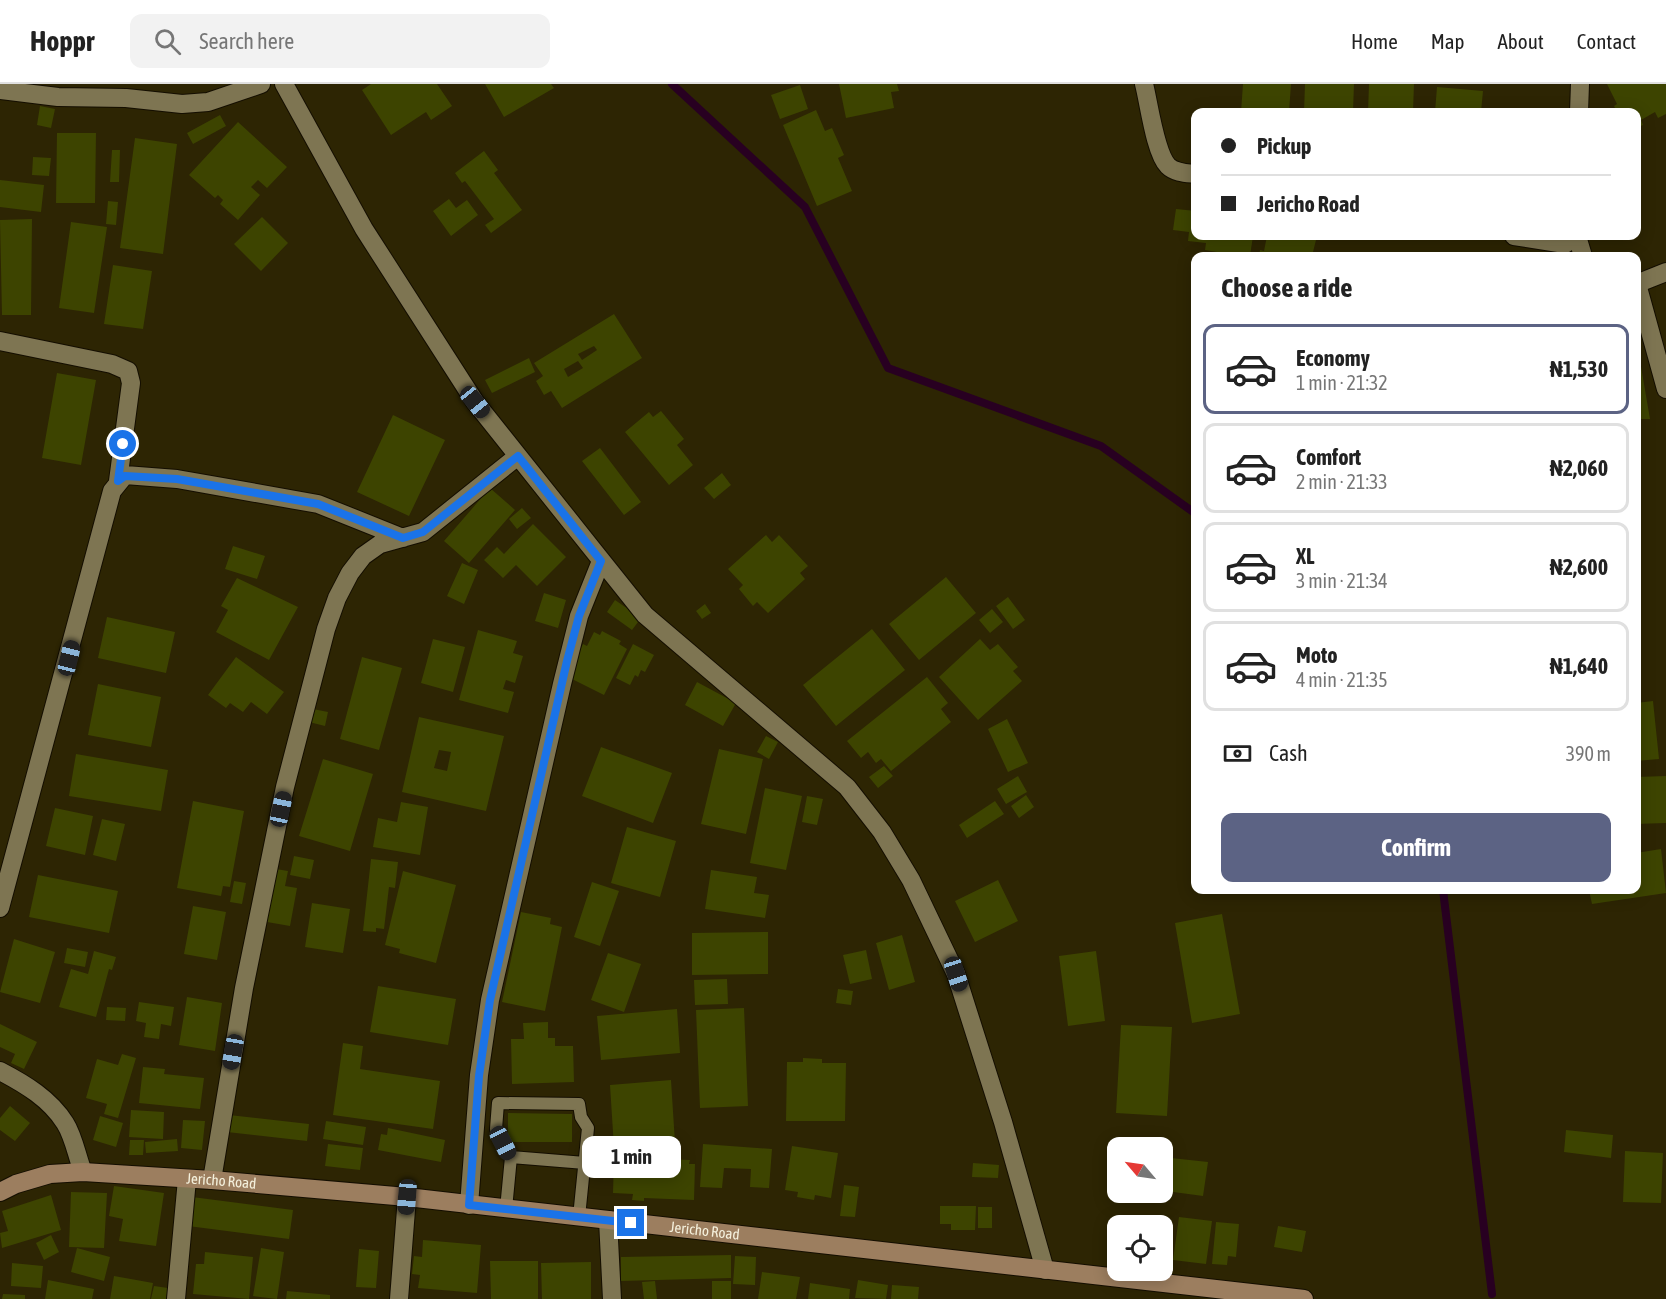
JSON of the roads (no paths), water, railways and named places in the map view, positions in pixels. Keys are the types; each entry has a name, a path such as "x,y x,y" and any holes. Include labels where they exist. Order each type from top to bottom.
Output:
{"street":[{"path":"0,90 58,97 126,98 182,104 208,102 261,84"},
{"path":"284,84 364,229 475,402 601,561 645,615 847,787 882,832 911,880 956,974 1003,1122 1045,1270"},
{"path":"1144,84 1161,154 1169,166 1180,172 1191,173"},
{"path":"1579,108 1580,84"},
{"path":"1535,240 1556,244 1570,240"},
{"path":"1641,282 1666,272"},
{"path":"1641,298 1666,389"},
{"path":"0,341 112,364 128,371 131,382 118,481 112,491 0,908"},
{"path":"212,1180 244,988 285,787 326,629 350,573 363,556 380,544 423,532 518,456"},
{"path":"118,481 125,476 177,479 318,504 403,538"},
{"path":"469,1205 479,1076 490,1000 567,661 579,616 601,561"},
{"path":"0,1071 26,1085 49,1103 66,1124 83,1172"},
{"name":"Jericho Road","path":"0,1192 16,1184 50,1174 83,1172 212,1180 407,1197 1045,1270 1209,1294 1304,1299"},
{"path":"176,1299 187,1179"},
{"path":"399,1299 407,1197"},
{"path":"608,1220 612,1299"}],"lane":[{"path":"506,1209 511,1157 496,1129 498,1103 579,1104 581,1117 588,1128 579,1217"},
{"path":"511,1157 585,1163"}],"waterway":[{"path":"672,84 805,207 888,368 1101,446 1191,510"},
{"path":"1443,894 1492,1294"}]}
